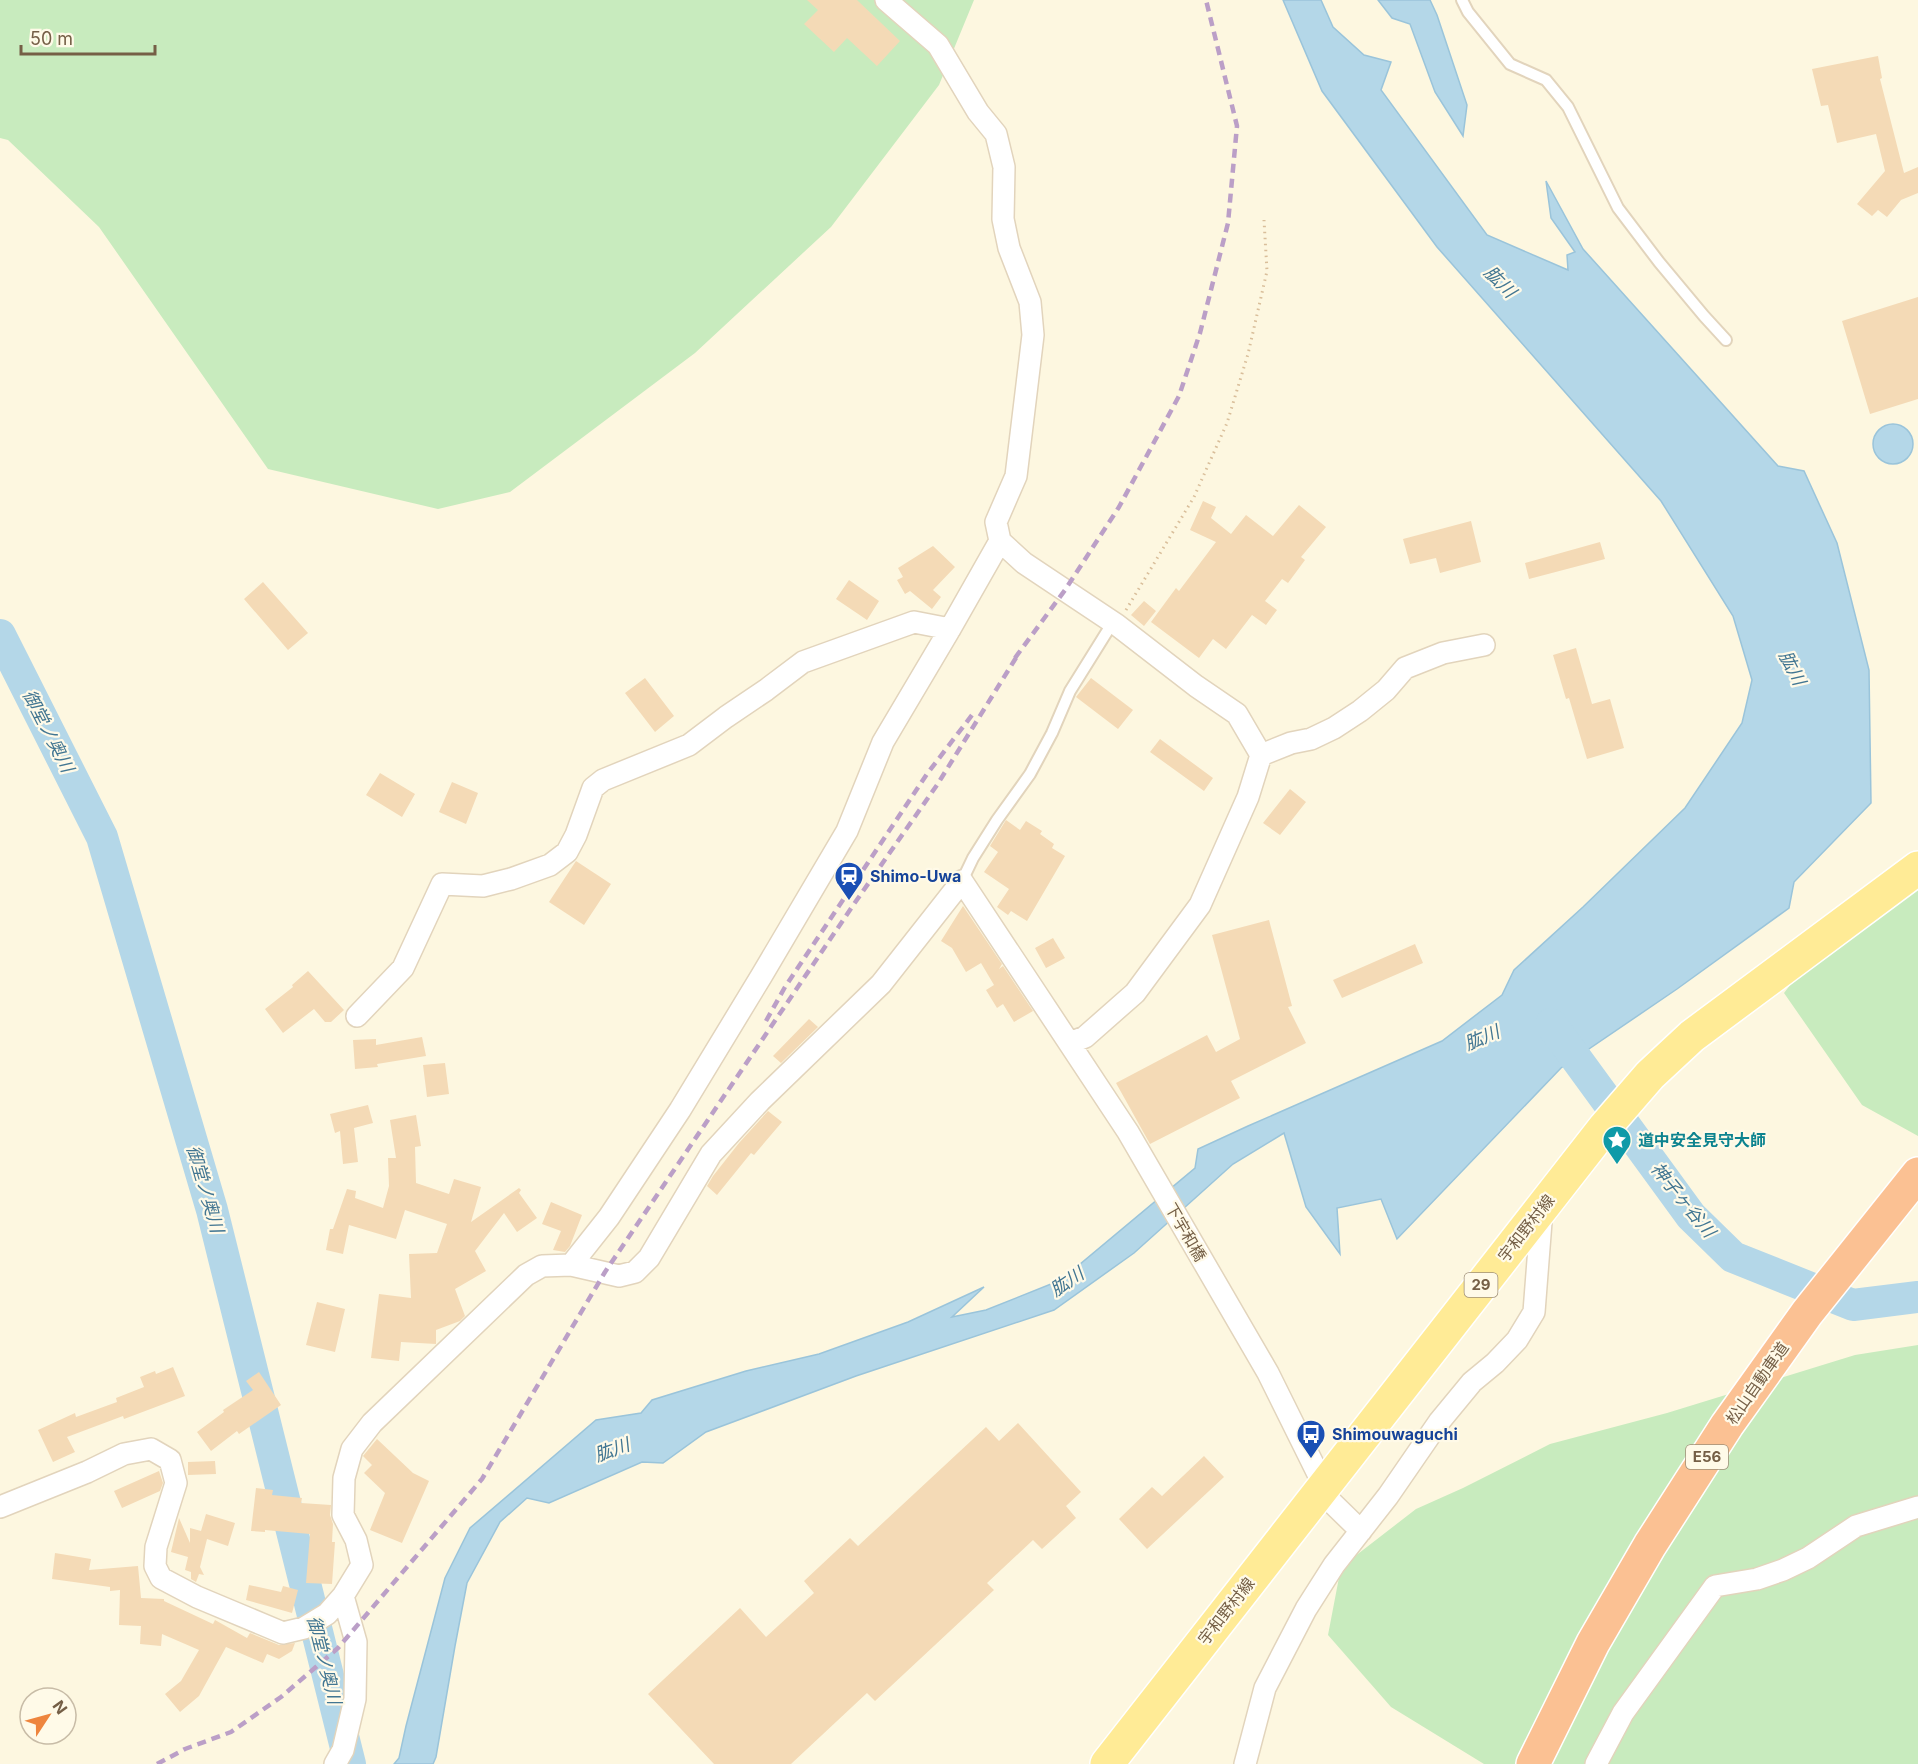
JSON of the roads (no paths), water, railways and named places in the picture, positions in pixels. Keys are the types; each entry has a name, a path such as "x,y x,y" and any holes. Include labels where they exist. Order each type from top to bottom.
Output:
{"highway":[{"name":"松山自動車道","path":"1533,1764 1599,1633 1650,1545 1727,1425 1807,1313 1918,1174"}],"main road":[{"name":"宇和野村線","path":"1107,1764 1605,1127 1650,1075 1692,1036 1918,868"}],"street":[{"path":"886,0 938,45 978,112 996,134 1004,167 1003,219 1009,248 1030,302 1033,335 1016,476 996,522 1000,541 1024,563 1115,624 1196,686 1237,714 1261,755 1248,797 1200,905 1135,993 1085,1037 1070,1043"},
{"path":"572,1265 609,1217 680,1110 756,985 847,831 883,742 1000,541"},
{"path":"357,1016 403,968 442,884 483,886 550,865 567,852 576,835 593,788 603,780 689,745 803,662 914,622 950,629"},
{"path":"1261,755 1291,743 1311,739 1334,728 1386,690 1405,668 1443,653 1484,645"},
{"path":"0,1507 87,1472 124,1454 151,1449 170,1461 176,1483 156,1546 155,1566 161,1578 197,1597 283,1633 304,1628 327,1614 343,1596 362,1565 356,1540 343,1515 344,1478 352,1449 372,1423 526,1275 542,1266 572,1265 619,1276 634,1272 649,1258 711,1154 760,1101 881,984 962,881"},
{"name":"下宇和橋","path":"962,881 1128,1132 1268,1372 1322,1489 1361,1531"},
{"path":"1245,1764 1265,1688 1306,1609 1334,1565 1439,1422 1472,1382 1495,1363 1517,1340 1534,1312 1542,1207"},
{"path":"1596,1764 1623,1713 1715,1586 1757,1579 1783,1570 1808,1558 1856,1526 1918,1507"},
{"path":"335,1764 343,1750 356,1699 357,1642 343,1596"}],"lane":[{"path":"1462,0 1468,12 1510,64 1546,80 1568,107 1618,208 1681,289 1726,340"},
{"path":"962,881 973,858 997,820 1030,774 1052,733 1070,691 1115,624"}],"water":[{"name":"肱川","path":"1283,0 1321,0 1333,27 1364,55 1391,62 1381,90 1487,235 1568,270 1567,255 1575,252 1551,218 1546,181 1583,249 1778,466 1804,471 1837,543 1869,670 1871,803 1794,882 1789,908 1677,989 1561,1068 1397,1239 1381,1199 1337,1208 1340,1254 1306,1207 1284,1133 1233,1164 1134,1253 1054,1310 856,1376 706,1432 663,1463 642,1462 549,1503 527,1498 500,1522 467,1583 433,1764 394,1764 399,1758 445,1578 470,1528 596,1420 641,1413 652,1400 746,1371 819,1354 908,1322 984,1287 952,1317 986,1310 1061,1280 1195,1168 1198,1149 1442,1041 1502,995 1514,970 1685,808 1742,723 1752,680 1733,616 1661,501 1437,247 1322,91"},
{"path":"1378,0 1430,0 1467,105 1463,136 1435,92 1410,24 1392,18"},
{"path":"1893,424 1901,425 1907,430 1912,436 1912,452 1907,458 1901,463 1893,464 1885,463 1879,458 1874,452 1873,444 1874,436 1879,430 1885,425"}],"waterway":[{"name":"御堂ノ奥川","path":"0,635 102,837 212,1210 350,1764"},
{"name":"神子ヶ谷川","path":"1551,1024 1691,1216 1733,1257 1853,1305 1918,1297"}],"railway":[{"path":"1015,658 1065,590 1119,507 1179,396 1200,333 1228,223 1237,126 1206,0"},
{"path":"157,1764 185,1749 231,1732 281,1697 338,1648 482,1479 605,1272 937,785 1019,653"},
{"path":"766,1021 785,987 927,774 972,715"}],"place":[{"name":"Shimo-Uwa","path":"849,902"},
{"name":"道中安全見守大師","path":"1617,1166"},
{"name":"Shimouwaguchi","path":"1311,1460"}]}
